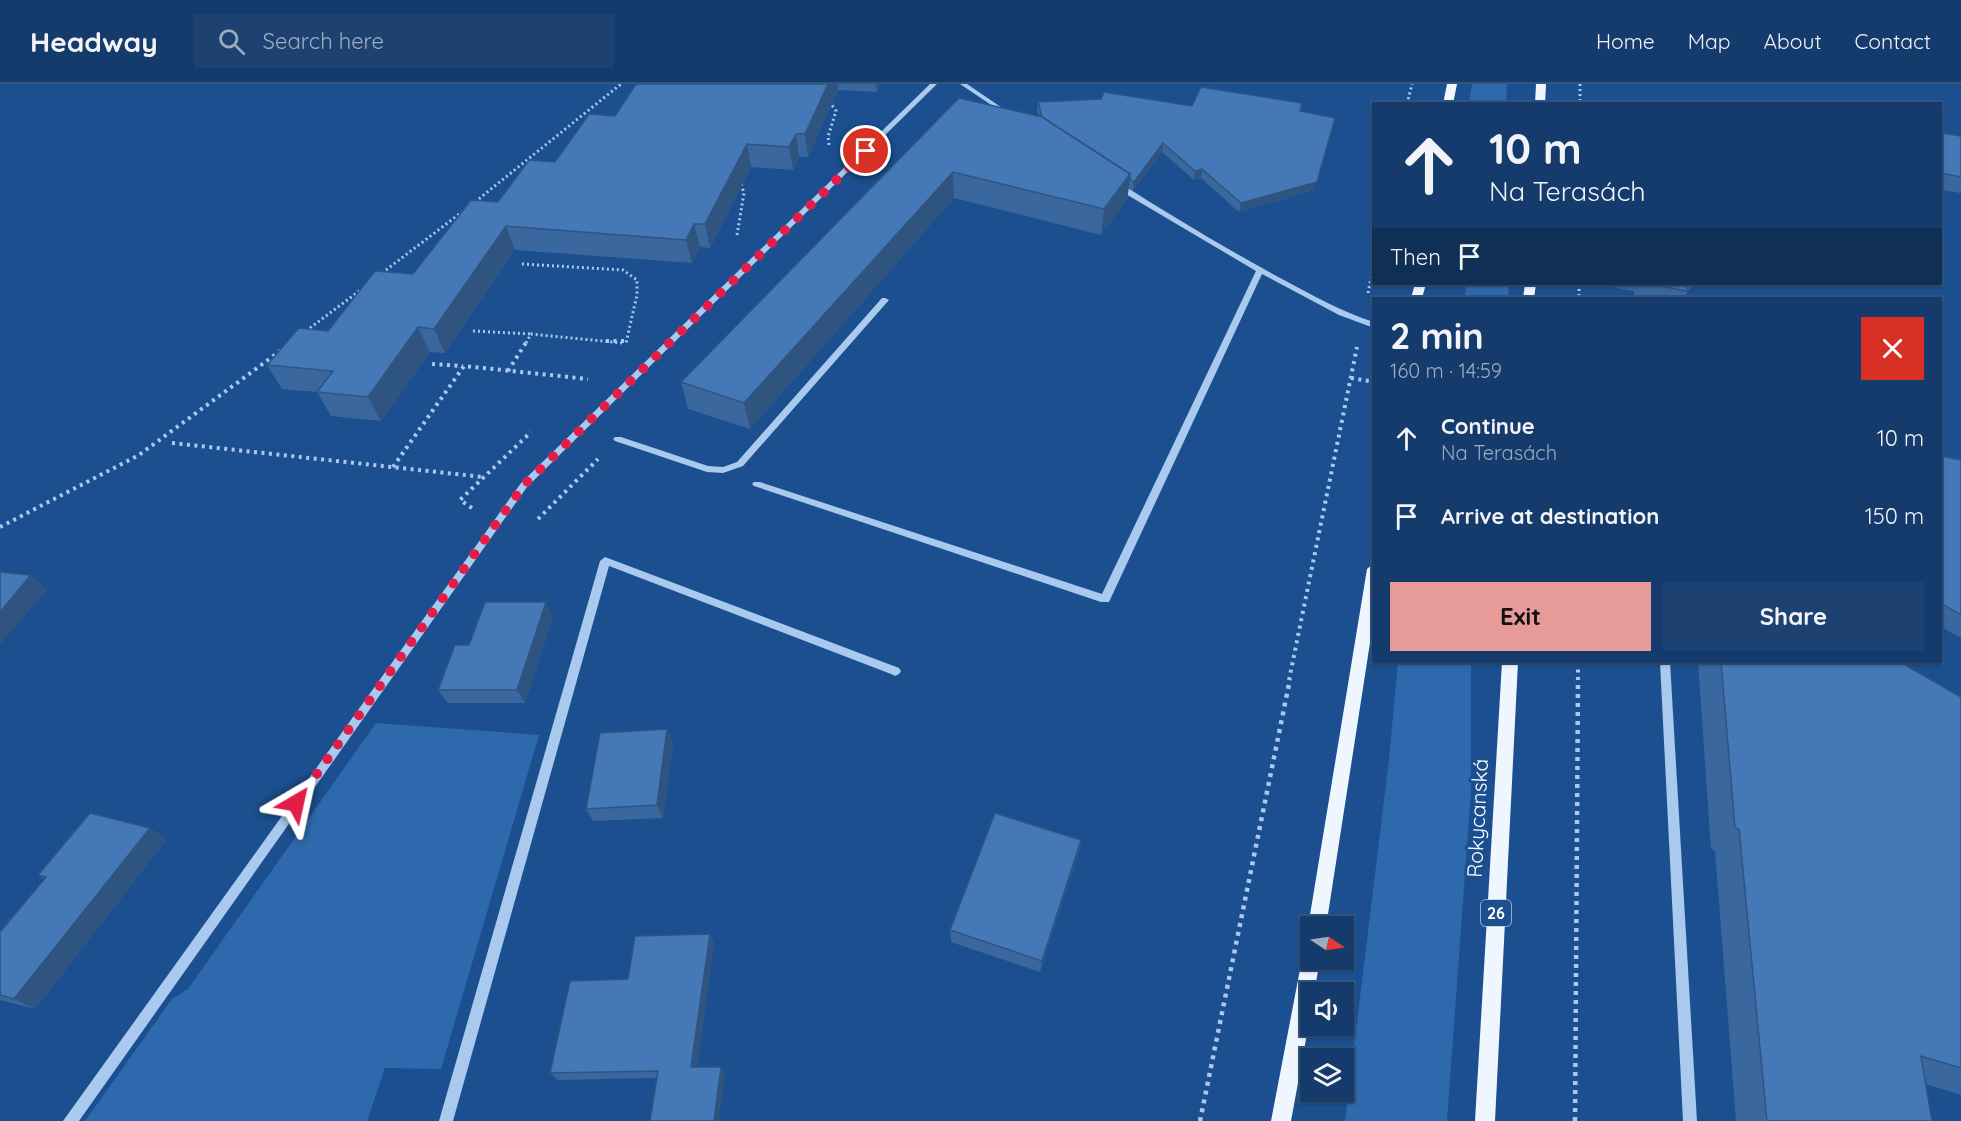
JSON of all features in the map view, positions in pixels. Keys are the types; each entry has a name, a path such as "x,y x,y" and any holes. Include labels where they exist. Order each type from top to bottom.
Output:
{"main road":[{"path":"1448,102 1452,84"},
{"path":"1540,102 1541,84"},
{"path":"1319,916 1372,582"},
{"name":"Rokycanská","path":"1485,1121 1510,663"},
{"path":"1281,1121 1309,970"}],"street":[{"path":"70,1121 524,485 934,84"},
{"path":"963,84 983,95 1019,122"},
{"path":"1107,180 1198,237 1362,322 1372,324"},
{"path":"757,484 1105,599 1260,270"},
{"path":"618,439 707,470 723,470 740,464 885,300"},
{"path":"446,1121 605,561 895,671"},
{"path":"1665,663 1690,1121"}],"path":[{"path":"475,203 621,84"},
{"path":"1408,102 1412,84"},
{"path":"1580,84 1580,102"},
{"path":"825,100 832,102 836,111 828,137 829,152"},
{"path":"737,239 744,193 740,181"},
{"path":"380,274 465,210"},
{"path":"473,331 626,343 629,319 639,294 637,280 623,270 522,264"},
{"path":"1200,1121 1372,274"},
{"path":"305,332 371,282"},
{"path":"508,370 531,334"},
{"path":"0,527 139,455 286,346"},
{"path":"432,364 588,379"},
{"path":"393,467 464,366"},
{"path":"1350,378 1372,382"},
{"path":"172,443 484,477"},
{"path":"1575,1121 1578,663"}],"shaded area":[{"path":"1472,84 1507,84 1506,102 1469,102"},
{"path":"1466,285 1509,285 1508,297 1465,297"},
{"path":"1398,663 1471,663 1471,791 1447,1121 1345,1121 1347,1102 1354,1102 1354,1048 1389,759"},
{"path":"376,723 539,735 441,1069 385,1068 367,1121 85,1121 172,999 188,989"}],"building":[{"path":"636,84 828,84 805,134 796,134 789,147 747,144 705,224 694,224 686,240 506,226 434,329 418,327 368,397 317,392 333,371 267,365 299,328 328,331 375,271 413,274 471,200 498,202 529,160 555,162 589,114 615,116"},
{"path":"1201,87 1302,103 1300,111 1335,118 1317,182 1241,203 1202,169 1195,171 1163,143 1134,182 1130,179 1130,174 1042,117 1038,102 1101,99 1104,92 1192,106"},
{"path":"959,98 1042,117 1130,174 1104,209 953,172 744,403 681,382"},
{"path":"1942,133 1961,136 1961,177 1942,173"},
{"path":"1654,285 1686,285 1687,291"},
{"path":"1942,456 1961,460 1961,615 1942,604"},
{"path":"0,572 31,575 0,612"},
{"path":"485,602 546,602 517,690 438,690 455,645 469,645"},
{"path":"1721,663 1902,663 1961,697 1961,1068 1921,1056 1932,1121 1767,1121 1739,829 1735,828"},
{"path":"667,729 657,805 586,809 600,733"},
{"path":"90,813 150,828 14,999 0,995 0,932 46,877 38,875"},
{"path":"995,813 1081,840 1042,961 950,930"},
{"path":"710,934 691,1067 721,1067 714,1121 650,1121 658,1071 550,1073 570,981 628,979 635,936"}],"route":[{"path":"296,803 524,485 866,151"}]}
